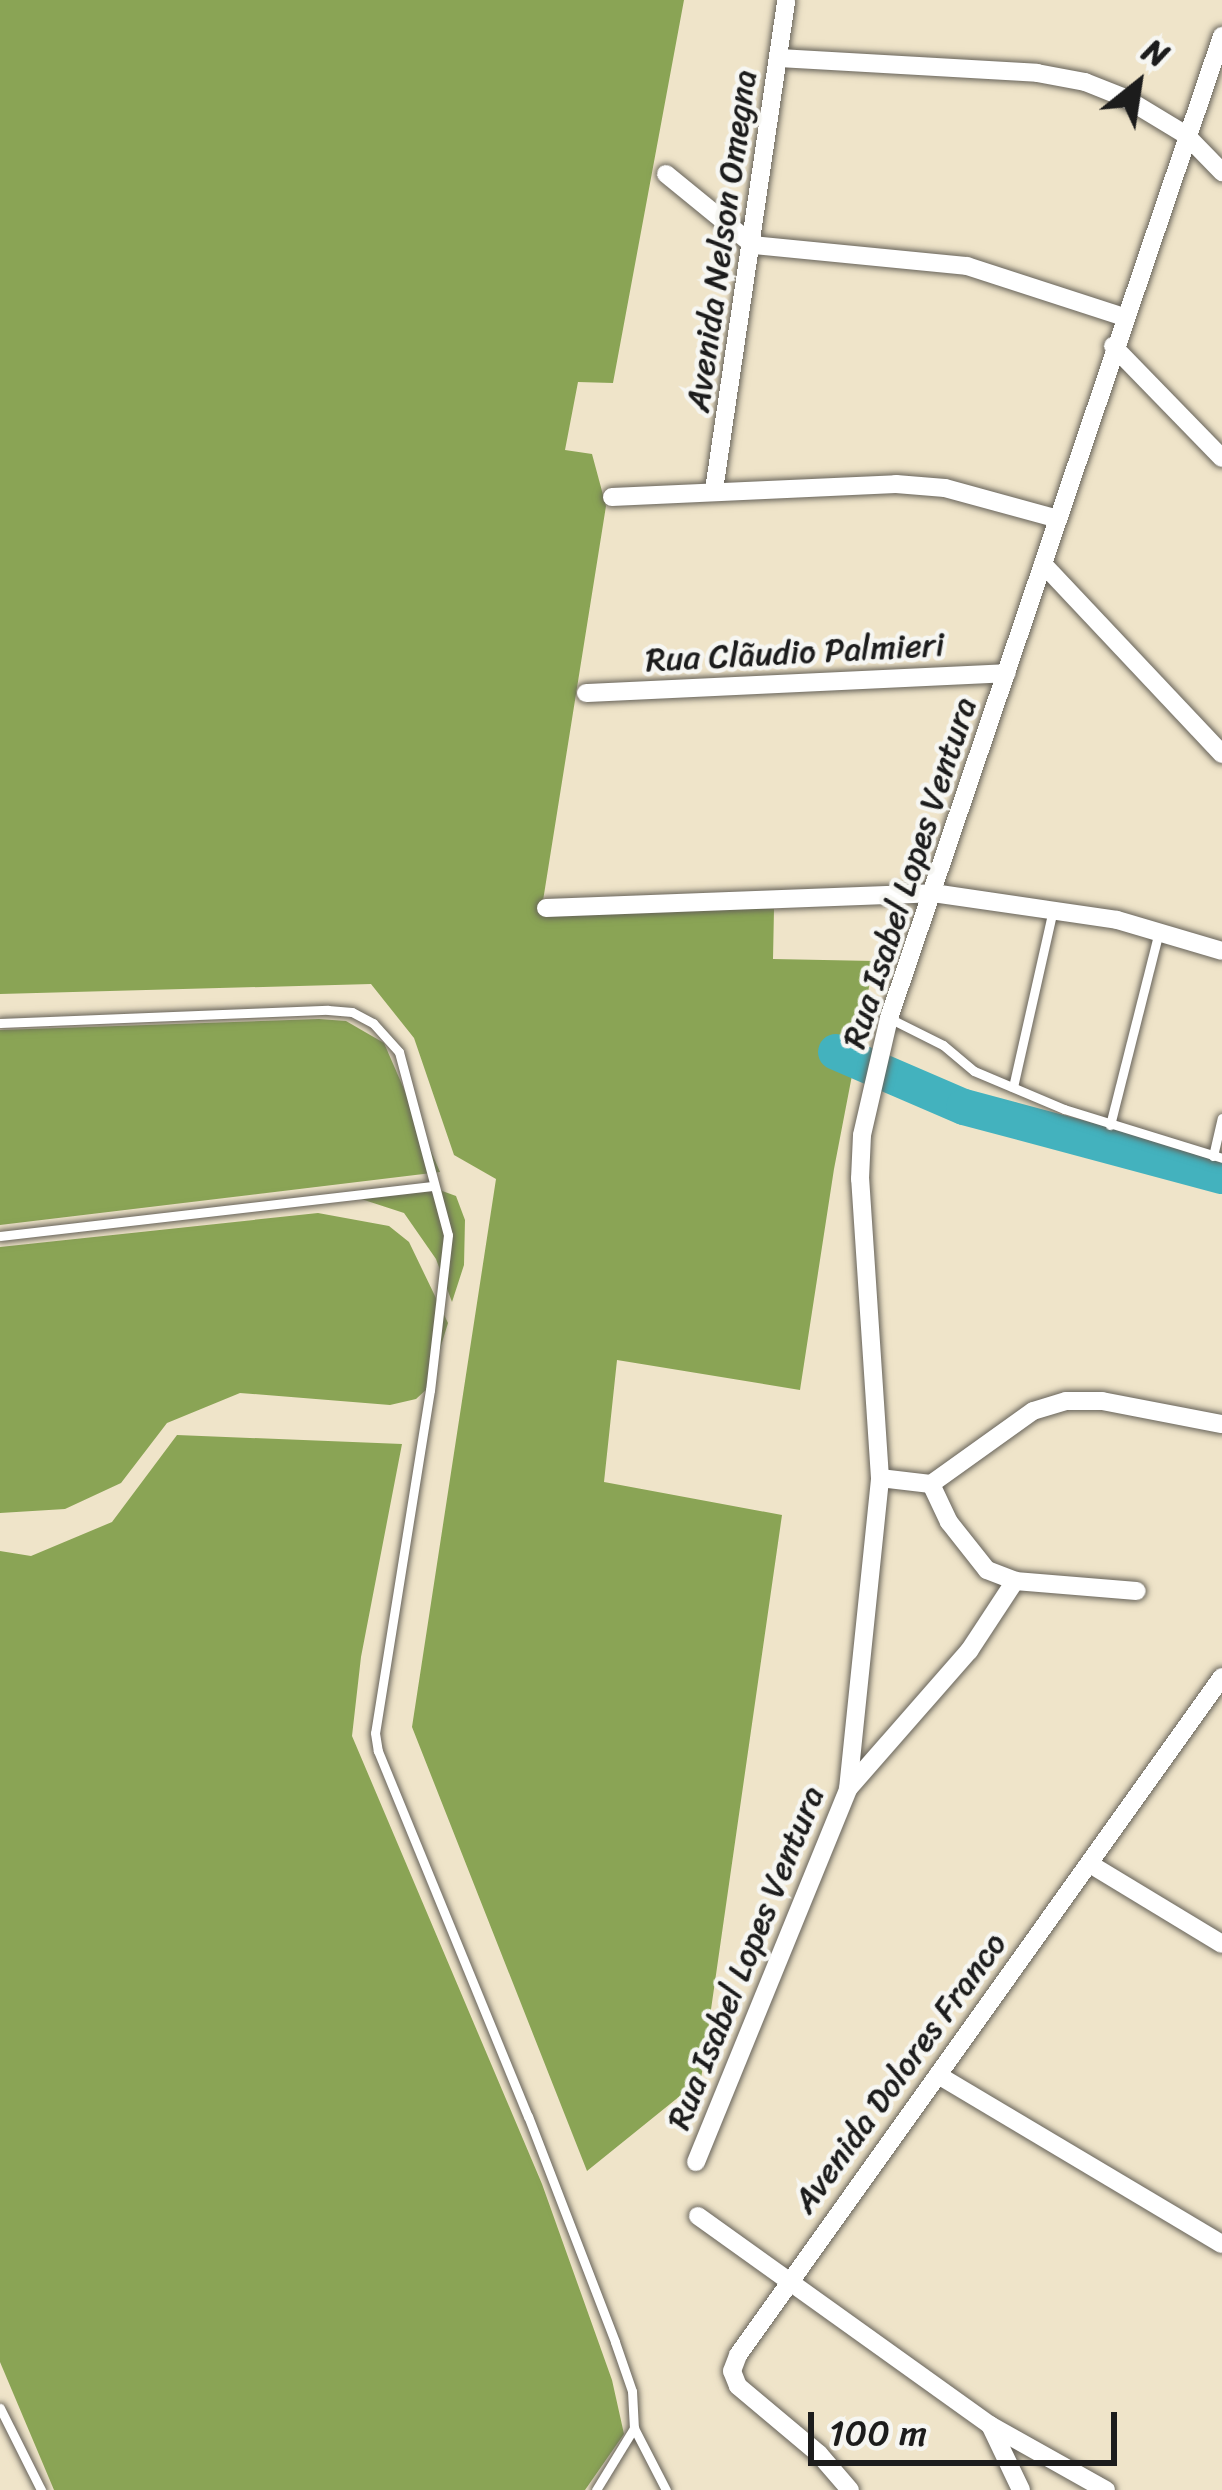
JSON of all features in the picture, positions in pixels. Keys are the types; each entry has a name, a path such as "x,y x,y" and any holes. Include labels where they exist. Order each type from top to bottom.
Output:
{"street":[{"name":"Avenida Nelson Omegna","path":"714,490 786,0"},
{"name":"Rua Isabel Lopes Ventura","path":"696,2162 848,1789 880,1478 860,1179 889,1018 1113,346 1222,36"},
{"path":"779,58 1037,73 1085,82 1125,98 1186,135 1222,172"},
{"path":"667,174 753,245 968,266 1124,317"},
{"path":"1113,346 1222,458"},
{"path":"612,497 896,484 945,488 1058,519"},
{"path":"1043,564 1222,754"},
{"name":"Rua Clãudio Palmieri","path":"586,692 1007,673"},
{"path":"546,908 933,893 1053,910 1159,932 1222,952"},
{"path":"880,1478 931,1484 1033,1411 1066,1401 1102,1401 1222,1424"},
{"path":"931,1484 970,1553 987,1570 1015,1581 1137,1591"},
{"path":"848,1789 969,1651 1015,1581"},
{"name":"Avenida Dolores Franco","path":"850,2490 819,2454 747,2396 732,2371 787,2280 1222,1677"},
{"path":"1090,1864 1222,1944"},
{"path":"938,2074 1222,2244"},
{"path":"698,2216 990,2425 1106,2490"},
{"path":"990,2425 1021,2490"}],"lane":[{"path":"1013,1087 1053,910"},
{"path":"1110,1125 1159,932"},
{"path":"0,1023 352,1012 387,1033 399,1052 448,1235 430,1390 375,1732 377,1751 608,2321 632,2391 634,2428 666,2490"},
{"path":"889,1018 943,1046 974,1071 1110,1125 1217,1157 1222,1118"},
{"path":"0,1236 432,1186"},
{"path":"0,2408 41,2490"},
{"path":"596,2490 634,2428"}],"green space":[{"path":"0,0 684,0 613,383 578,382 565,450 592,454 606,506 542,907 774,909 773,959 874,961 834,1169 800,1390 617,1360 604,1482 782,1515 701,2079 587,2171 412,1727 496,1179 454,1155 414,1038 371,984 0,994"},
{"path":"346,1021 384,1043 440,1172 0,1225 0,1030"},
{"path":"434,1188 456,1196 465,1220 464,1265 452,1302 436,1259 404,1213 355,1197"},
{"path":"318,1213 389,1226 409,1242 448,1323 428,1388 416,1399 390,1405 240,1393 167,1423 121,1483 65,1509 0,1513 0,1247"},
{"path":"177,1435 402,1444 361,1657 352,1736 542,2184 612,2380 624,2434 585,2490 54,2490 0,2362 0,1551 31,1556 112,1522"}],"waterway":[{"path":"836,1052 964,1107 1222,1176"}]}
